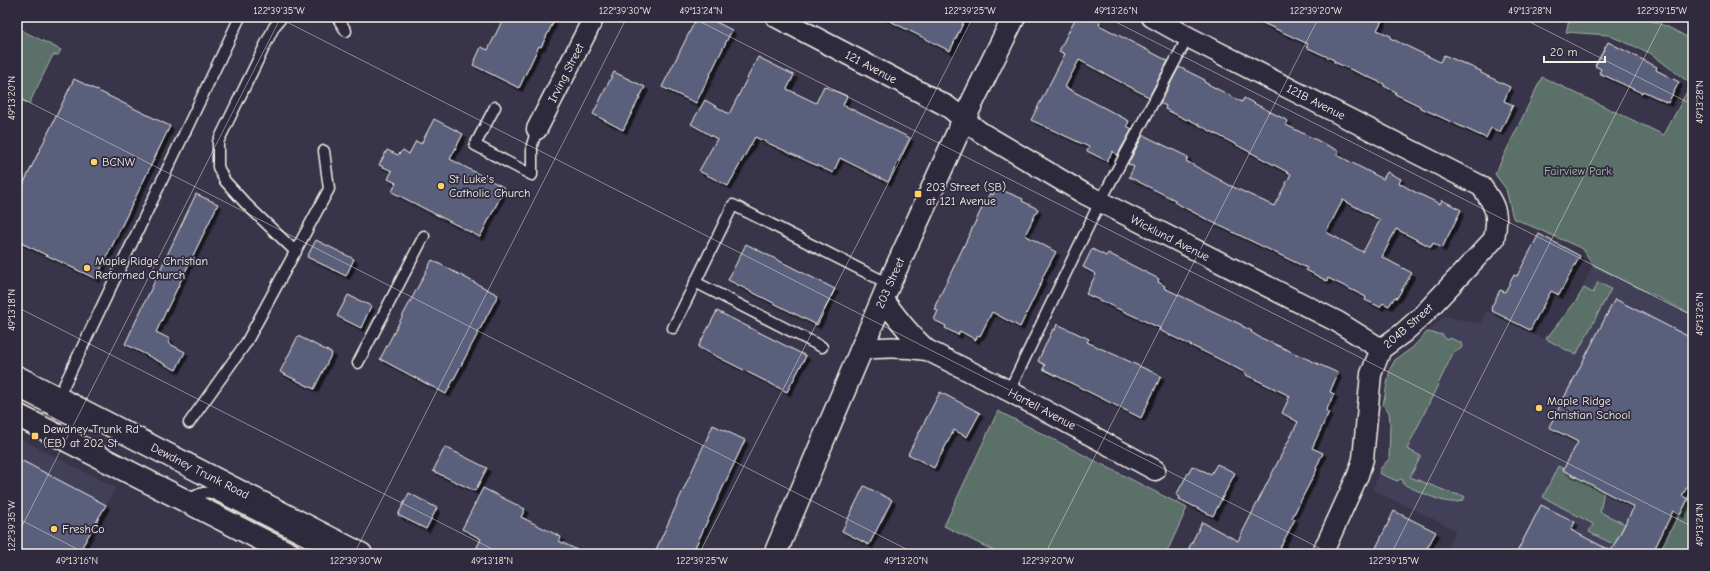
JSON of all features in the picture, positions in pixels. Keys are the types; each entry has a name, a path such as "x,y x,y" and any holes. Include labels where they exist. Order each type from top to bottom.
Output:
{"main road":[{"name":"203 Street","path":"775,554 886,291 964,119 1014,17"},
{"name":"Dewdney Trunk Road","path":"17,377 356,551"},
{"path":"17,416 290,554"}],"street":[{"name":"Irving Street","path":"537,129 594,17"},
{"name":"121 Avenue","path":"776,17 947,106 964,119"},
{"name":"121B Avenue","path":"1152,17 1188,37 1481,186"},
{"name":"Wicklund Avenue","path":"964,119 980,132 1100,202 1338,322 1381,349"},
{"name":"204B Street","path":"1322,554 1358,475 1363,459 1371,374 1381,349 1403,333 1422,316 1494,239 1497,223 1494,203 1481,186"},
{"name":"Hartell Avenue","path":"886,291 898,320 917,341 928,350 1155,470"},
{"name":"Hartell Avenue","path":"860,350 902,346 928,350"}],"lane":[{"path":"58,398 240,17"},
{"path":"282,17 274,27 218,142 218,167 225,181 246,204 296,252"},
{"path":"337,17 346,31"},
{"path":"1009,392 1100,202 1188,37"},
{"path":"495,107 475,146 532,175 532,145 537,129"},
{"path":"189,423 246,343 329,189 324,151"},
{"path":"673,328 733,205 886,291"},
{"path":"358,363 424,236"},
{"path":"695,282 822,346"},
{"path":"17,392 76,422 115,427"},
{"path":"187,501 199,494 206,492 212,493 314,544 356,551"}],"shaded area":[{"name":"Maple Ridge Christian School","path":"1593,265 1693,315 1693,554 1444,554 1456,530 1373,490 1380,469 1389,459 1389,412 1383,405 1390,369 1395,360 1412,348 1444,316 1480,324 1487,311 1543,339 1576,301"},
{"name":"FreshCo","path":"17,437 116,488 78,554 17,554"}],"green space":[{"name":"Fairview Park","path":"1570,17 1641,17 1668,27 1693,40 1693,315 1593,265 1583,249 1513,218 1506,189 1495,174 1542,77 1664,135 1691,84 1650,53 1608,35 1566,32"},
{"path":"17,28 61,50 58,55 53,55 29,104 17,98"},
{"path":"1598,282 1611,289 1576,355 1546,339 1576,301 1584,288 1593,293"},
{"path":"1427,332 1443,335 1446,340 1450,338 1461,343 1462,347 1459,350 1454,351 1407,449 1421,456 1410,477 1451,493 1464,496 1465,498 1460,501 1444,501 1435,498 1403,484 1403,480 1401,479 1397,481 1379,473 1380,469 1389,459 1389,412 1383,405 1390,369 1395,360 1412,348"},
{"path":"998,411 1187,508 1166,554 1000,554 944,526"},
{"path":"1558,466 1604,490 1600,512 1625,524 1615,545 1589,532 1593,524 1543,497"},
{"path":"1693,488 1693,554 1658,554"}],"building":[{"path":"504,17 545,17 554,21 541,47 539,46 519,88 473,65 481,47 488,50"},
{"path":"697,17 706,17 732,30 696,103 662,87"},
{"path":"882,17 966,17 950,51"},
{"path":"1076,17 1090,17 1100,22 1099,25 1168,61 1149,97 1079,60 1065,87 1129,121 1127,126 1132,129 1117,156 1113,151 1107,161 1087,151 1089,147 1031,120 1065,54 1059,51"},
{"path":"1250,17 1384,17 1377,30 1391,36 1390,38 1440,62 1444,55 1481,71 1481,73 1510,87 1504,101 1513,105 1500,132 1491,128 1486,138 1419,107 1420,106 1395,94 1396,92 1384,86 1384,84 1334,62 1334,60 1306,47 1308,44"},
{"path":"1608,42 1657,67 1656,70 1679,82 1668,103 1599,73 1601,69 1595,66"},
{"path":"758,57 794,75 787,89 816,103 824,86 847,96 843,105 910,138 888,182 840,158 833,173 755,137 728,186 699,171 717,139 691,124 705,100 729,114"},
{"path":"1179,67 1205,80 1204,82 1242,102 1244,98 1288,121 1286,125 1339,151 1337,155 1383,179 1387,172 1401,179 1399,183 1415,192 1440,204 1442,200 1461,210 1442,248 1433,243 1431,247 1396,229 1382,257 1412,273 1397,298 1395,297 1389,306 1383,303 1380,307 1365,300 1366,297 1328,278 1327,281 1306,270 1307,268 1210,221 1174,202 1175,200 1129,177 1134,167 1128,164 1143,135 1188,157 1186,161 1229,185 1274,206 1291,174 1188,119 1187,120 1165,109 1166,106 1160,103","holes":["1343,200 1380,220 1363,252 1326,232"]},
{"path":"614,72 645,87 623,130 593,114"},
{"name":"BCNW","path":"74,79 170,126 96,279 17,241 17,197"},
{"path":"434,119 463,134 450,159 505,188 480,237 392,192 396,183 388,179 392,171 379,165 387,150 398,155 403,150 409,154 416,141 421,144"},
{"path":"997,188 1023,199 1022,201 1038,209 1025,235 1056,252 1042,278 1043,279 1020,327 992,312 980,336 978,335 976,340 960,331 958,335 945,328 946,326 934,320 938,311 935,309 935,306 982,208 990,193 993,195"},
{"path":"196,194 218,204 156,332 170,339 168,343 185,352 176,370 125,344"},
{"path":"1539,234 1580,256 1559,295 1551,291 1530,330 1492,311 1493,310 1491,308 1500,290 1505,292 1514,275 1517,276"},
{"path":"316,240 354,259 346,276 307,257"},
{"path":"746,244 835,289 817,325 728,280"},
{"path":"1092,249 1106,256 1108,253 1159,279 1158,282 1165,286 1164,288 1242,325 1259,337 1338,373 1330,392 1334,394 1326,411 1329,412 1312,448 1323,453 1316,468 1317,469 1292,518 1295,519 1277,554 1186,554 1202,522 1238,541 1298,422 1282,413 1290,396 1159,330 1160,328 1086,294 1096,274 1083,267"},
{"path":"432,260 498,295 446,394 380,359"},
{"path":"348,295 371,306 361,328 337,316"},
{"path":"1615,299 1693,339 1693,476 1682,496 1688,499 1680,515 1673,511 1652,554 1516,554 1541,505 1575,522 1571,530 1611,551 1634,507 1563,470 1578,442 1549,427"},
{"path":"717,311 806,356 787,392 698,347"},
{"path":"1057,324 1089,339 1087,342 1161,376 1141,418 1043,369 1045,365 1038,361 1053,329 1055,330"},
{"path":"298,336 332,353 314,389 280,372"},
{"path":"940,392 980,413 967,437 954,430 934,468 908,454"},
{"path":"713,425 745,440 692,554 654,554"},
{"path":"445,447 487,468 475,491 433,471"},
{"name":"FreshCo","path":"17,458 106,505 78,554 17,554"},
{"path":"1217,464 1235,473 1213,516 1179,499 1180,497 1176,495 1192,466 1211,474"},
{"path":"864,486 892,500 869,545 842,531"},
{"path":"483,488 525,509 521,517 561,537 559,541 585,554 486,554 476,549 481,539 462,529"},
{"path":"409,493 437,508 426,529 398,515"},
{"path":"1394,511 1436,532 1424,554 1373,554"}],"place":[{"name":"BCNW","path":"94,162"},
{"name":"St Luke's Catholic Church","path":"441,186"},
{"name":"203 Street (SB) at 121 Avenue","path":"918,194"},
{"name":"Maple Ridge Christian Reformed Church","path":"87,268"},
{"name":"Maple Ridge Christian School","path":"1539,408"},
{"name":"Dewdney Trunk Rd (EB) at 202 St","path":"35,436"},
{"name":"FreshCo","path":"54,529"}]}
